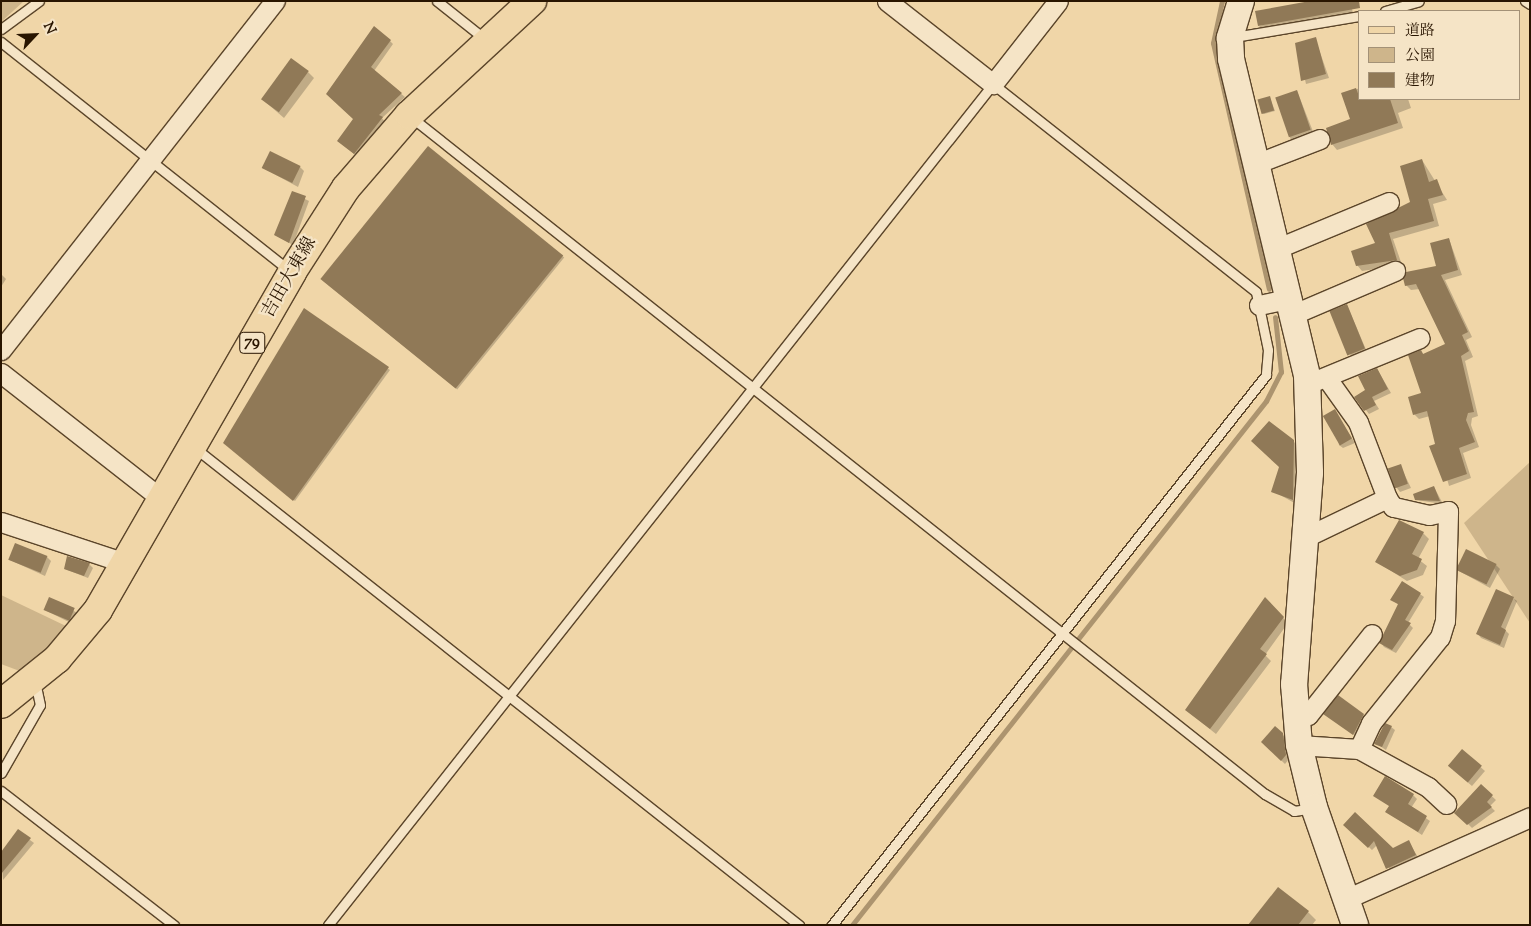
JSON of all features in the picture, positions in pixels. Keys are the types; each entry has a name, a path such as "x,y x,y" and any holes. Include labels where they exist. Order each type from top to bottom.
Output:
{"main road":[{"name":"吉田大東線","path":"1,704 35,680 87,626 128,564 292,272 346,188 409,115 532,1"}],"street":[{"path":"1,350 274,1"},
{"path":"887,1 993,84 1058,1"},
{"path":"1240,1 1230,38 1278,248 1293,306 1317,380 1294,684 1299,745 1314,807 1354,925"},
{"path":"1258,163 1320,139"},
{"path":"1278,248 1389,202"},
{"path":"1259,305 1293,306 1395,271"},
{"path":"1317,380 1420,338"},
{"path":"1,373 163,500"},
{"path":"1317,380 1358,422 1387,498 1393,507 1430,515 1448,511 1445,621 1424,660 1371,722 1359,749"},
{"path":"1306,537 1387,498"},
{"path":"1,522 128,564"},
{"path":"1296,716 1308,715 1372,634"},
{"path":"1299,745 1359,749 1428,787 1446,804"},
{"path":"1346,899 1530,817"}],"lane":[{"path":"1,29 39,1"},
{"path":"437,1 488,41"},
{"path":"1388,10 1420,1"},
{"path":"1525,1 1530,4"},
{"path":"1230,38 1358,16"},
{"path":"1,42 147,161 292,272"},
{"path":"328,925 993,84 1256,292 1268,350 1266,375 1065,637 832,925"},
{"path":"409,115 751,390 1280,804 1294,810 1314,807"},
{"path":"194,447 510,694 799,925"},
{"path":"1,773 40,705 35,680"},
{"path":"1,791 174,925"}],"green space":[{"path":"1,1 24,1 1,22"},
{"path":"1530,462 1530,623 1464,523"},
{"path":"1,595 68,627 25,673 1,664"}],"building":[{"path":"1310,1 1359,1 1360,8 1258,26 1255,11"},
{"path":"374,26 391,40 371,67 402,93 379,115 383,117 354,154 337,141 353,119 326,94"},
{"path":"1316,37 1326,74 1301,81 1295,43"},
{"path":"291,58 309,71 279,112 261,99"},
{"path":"1356,88 1358,100 1390,100 1398,123 1331,145 1326,128 1350,119 1341,93"},
{"path":"1297,90 1311,130 1289,137 1275,97"},
{"path":"1270,96 1274,110 1262,114 1258,100"},
{"path":"428,146 563,256 456,388 320,279"},
{"path":"270,151 301,166 292,183 262,168"},
{"path":"1422,159 1429,182 1437,179 1443,195 1428,199 1434,221 1389,233 1397,260 1356,266 1351,251 1375,243 1366,224 1410,202 1400,166"},
{"path":"292,191 306,196 289,243 274,235"},
{"path":"1449,238 1458,270 1441,275 1468,332 1462,335 1469,351 1461,356 1474,412 1468,413 1466,420 1475,442 1459,448 1467,474 1443,482 1429,446 1435,444 1427,411 1413,415 1408,397 1421,393 1408,355 1421,350 1423,354 1445,344 1416,284 1405,286 1403,278 1406,272 1436,266 1430,243"},
{"path":"1347,304 1365,349 1347,356 1329,311"},
{"path":"304,308 389,367 293,501 223,443"},
{"path":"1377,368 1388,389 1372,397 1376,405 1364,411 1354,397 1365,390 1358,376"},
{"path":"1335,409 1352,438 1340,445 1323,416"},
{"path":"1269,421 1294,440 1293,500 1271,492 1279,467 1251,441"},
{"path":"1401,464 1408,484 1395,488 1388,469"},
{"path":"1434,486 1440,501 1415,500 1413,494"},
{"path":"1399,520 1424,532 1412,554 1422,559 1417,570 1400,576 1375,562"},
{"path":"15,543 47,556 41,573 8,560"},
{"path":"1466,549 1497,564 1486,585 1456,570"},
{"path":"67,556 90,563 84,576 64,569"},
{"path":"1402,581 1421,593 1405,620 1411,623 1392,650 1379,643 1398,604 1390,600"},
{"path":"1496,589 1514,597 1501,627 1506,630 1500,645 1476,634"},
{"path":"49,597 75,608 69,621 44,610"},
{"path":"1265,597 1284,617 1260,649 1267,654 1210,729 1185,710"},
{"path":"1338,695 1364,714 1353,735 1323,714"},
{"path":"1385,723 1392,726 1382,747 1374,744"},
{"path":"1275,726 1283,733 1286,755 1281,761 1261,742"},
{"path":"1462,749 1482,766 1468,783 1448,766"},
{"path":"1385,776 1414,794 1408,804 1427,816 1418,832 1385,812 1389,806 1373,796"},
{"path":"1481,784 1493,795 1487,802 1492,807 1467,825 1454,813"},
{"path":"1355,812 1393,848 1409,840 1416,855 1386,869 1374,841 1368,848 1343,825"},
{"path":"18,829 31,838 1,874 1,852"},
{"path":"1278,887 1309,911 1298,925 1248,925"}],"waterway":[{"path":"1222,1 1213,43 1269,289"},
{"path":"852,925 1266,401 1281,372 1275,317"}]}
